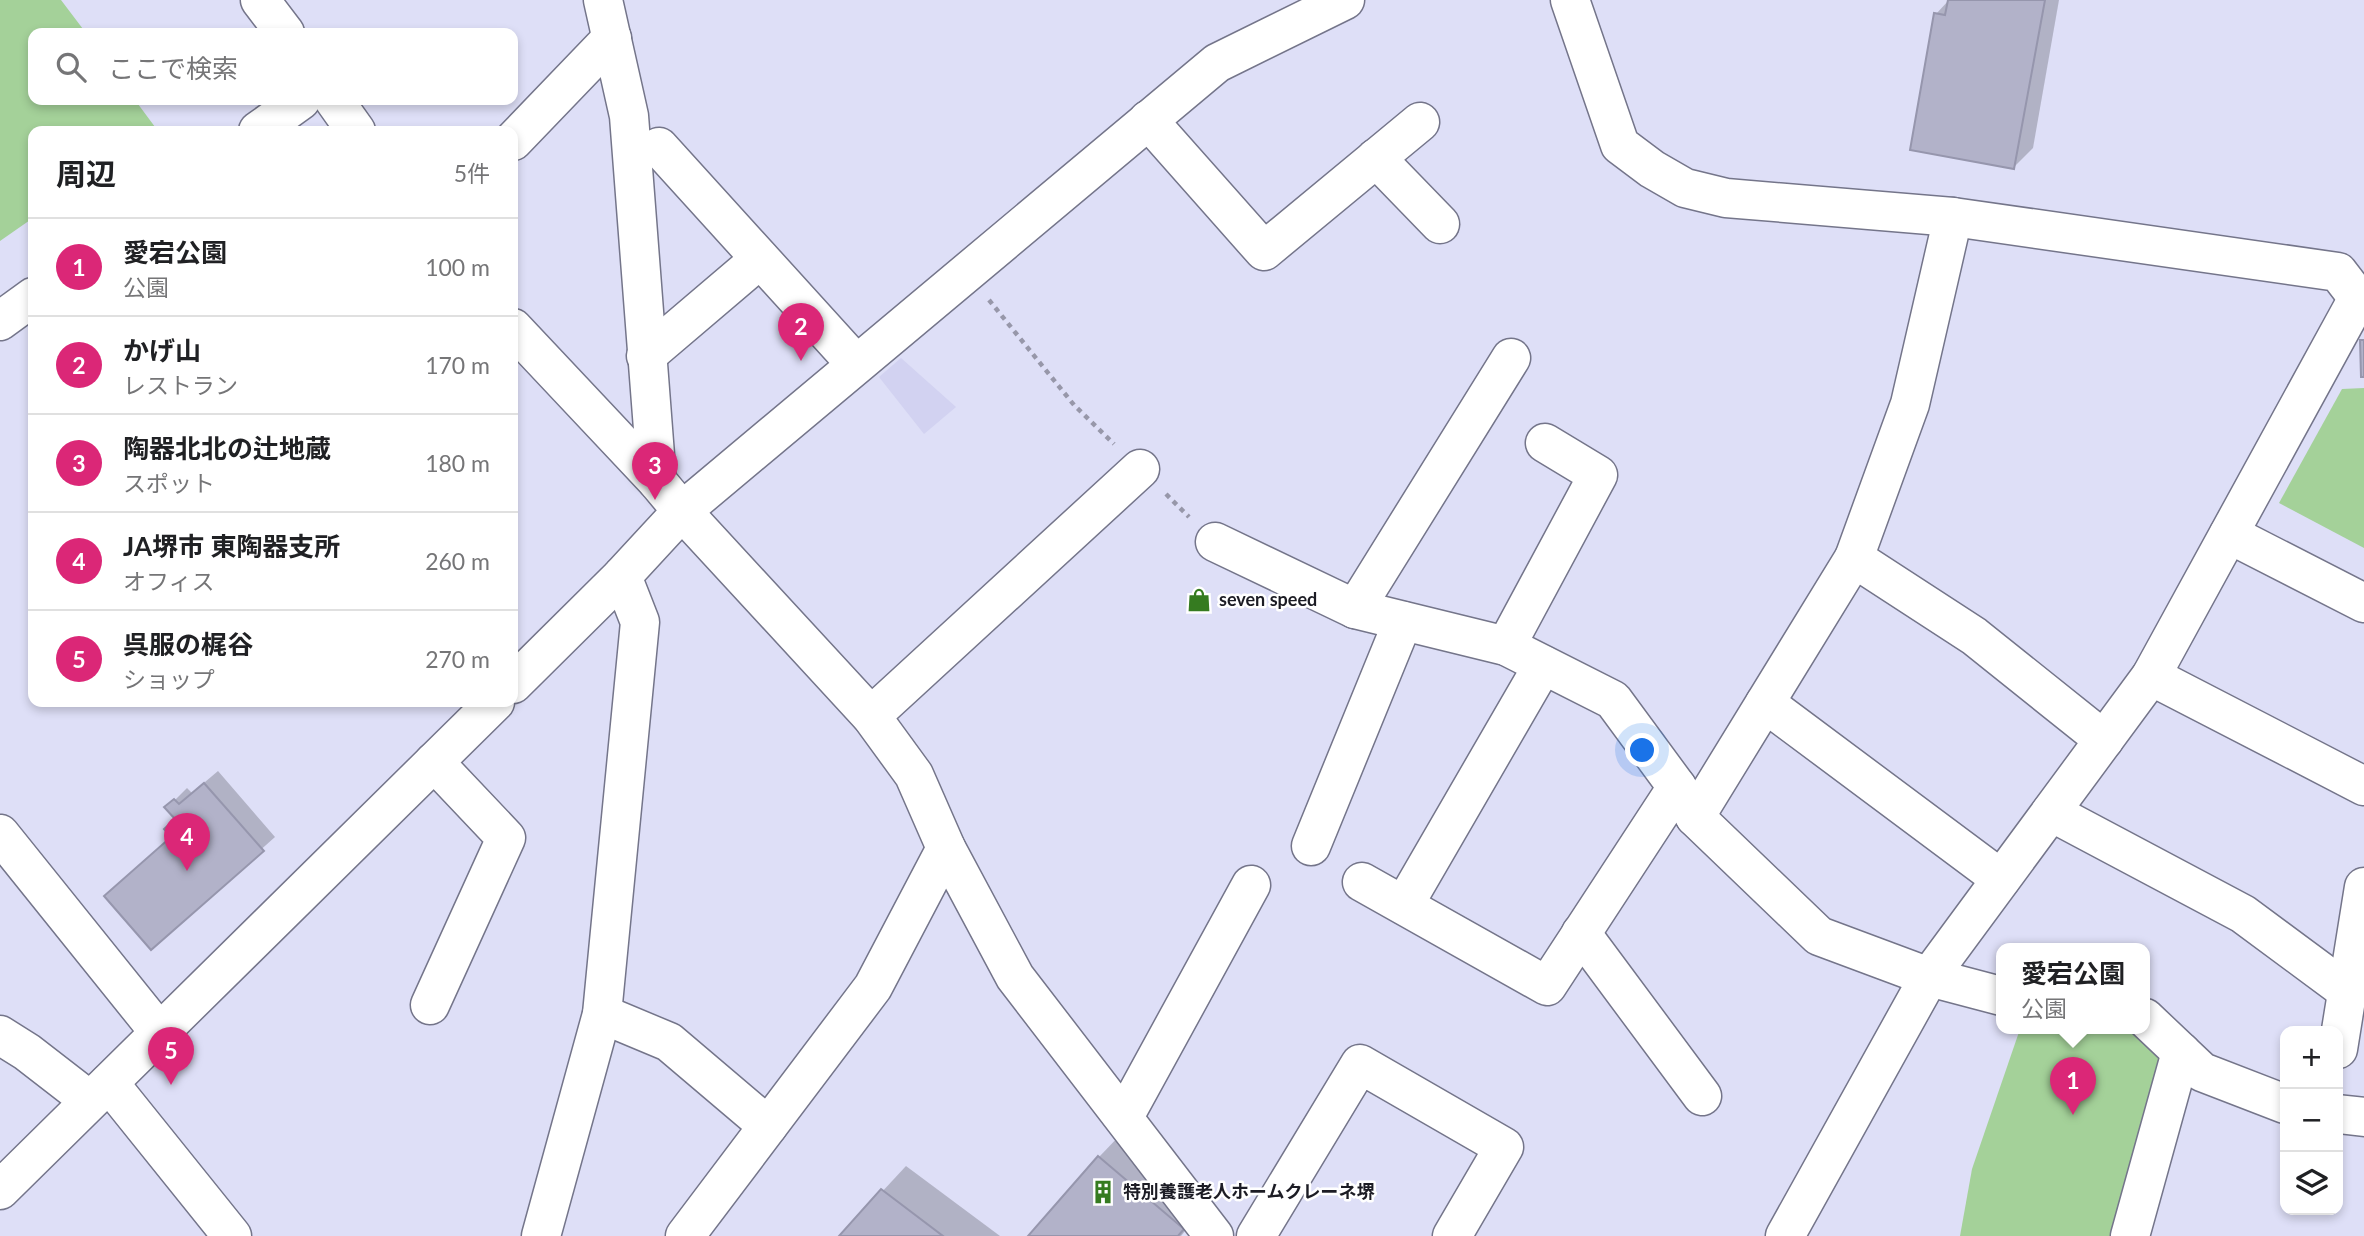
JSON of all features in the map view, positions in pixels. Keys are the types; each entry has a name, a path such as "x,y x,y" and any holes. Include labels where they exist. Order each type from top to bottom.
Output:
{"street":[{"path":"260,0 281,28"},
{"path":"603,0 629,116 657,481"},
{"path":"518,679 622,576 682,511 1217,63 1345,0"},
{"path":"1570,0 1620,145 1652,169 1685,188 1726,198 1953,217 2338,272 2361,298 2151,676 1928,976 1785,1236"},
{"path":"518,136 612,38"},
{"path":"265,126 294,105"},
{"path":"338,105 352,126"},
{"path":"1149,120 1264,251 1420,122"},
{"path":"659,147 856,364"},
{"path":"1376,158 1440,224"},
{"path":"1362,882 1546,986 1581,933 1765,703 1854,558 1910,404 1953,217"},
{"path":"646,356 760,259"},
{"path":"0,321 28,301"},
{"path":"518,332 872,716 914,775 946,848 1015,977 1214,1236"},
{"path":"1355,609 1511,358"},
{"path":"1506,646 1598,475 1545,443"},
{"path":"872,716 1140,470"},
{"path":"2229,534 2364,603"},
{"path":"1215,542 1355,609 1506,646 1613,700 1686,802 1819,936 1928,976 1996,995"},
{"path":"1854,558 1974,636 2104,740"},
{"path":"541,1236 602,1014 640,622 622,576"},
{"path":"1311,846 1403,621"},
{"path":"1404,905 1543,665"},
{"path":"2151,676 2364,786"},
{"path":"1765,703 2001,879"},
{"path":"0,1190 490,707"},
{"path":"430,1005 506,838 434,762"},
{"path":"2051,812 2243,914 2347,991"},
{"path":"0,834 160,1034"},
{"path":"685,1236 873,987 946,848"},
{"path":"1124,1117 1251,885"},
{"path":"2342,1026 2364,887"},
{"path":"1581,933 1702,1096"},
{"path":"602,1014 669,1042 768,1126"},
{"path":"2150,1023 2202,1072 2280,1102"},
{"path":"0,1035 99,1091 232,1236"},
{"path":"2130,1236 2181,1052"},
{"path":"1256,1236 1360,1064 1504,1147 1452,1236"},
{"path":"2343,1115 2364,1118"}],"path":[{"path":"965,272 1074,405 1215,542"}],"shaded area":[{"path":"901,358 956,407 924,434 879,377"}],"green space":[{"path":"0,0 61,0 82,28 28,28 28,105 139,105 154,126 28,126 28,221 0,241"},
{"path":"2364,388 2364,548 2279,503 2342,389"},
{"path":"2018,1034 2138,1034 2170,1060 2124,1236 1960,1236 1972,1169"}],"building":[{"path":"1948,0 2045,0 2014,169 1910,150 1934,13 1945,15"},
{"path":"2360,340 2364,340 2364,377 2361,377"},
{"path":"204,783 264,851 151,950 104,896 171,837 164,829 175,819 164,807 174,799 179,804"},
{"name":"特別養護老人ホームクレーネ堺","path":"1098,1156 1184,1229 1178,1236 1028,1236"},
{"path":"881,1189 943,1236 839,1236"}],"place":[{"name":"かげ山","path":"801,361"},
{"name":"陶器北北の辻地蔵","path":"655,500"},
{"name":"seven speed","path":"1199,600"},
{"name":"JA堺市 東陶器支所","path":"187,871"},
{"name":"呉服の梶谷","path":"171,1085"},
{"name":"愛宕公園","path":"2073,1115"},
{"name":"特別養護老人ホームクレーネ堺","path":"1103,1192"}]}
